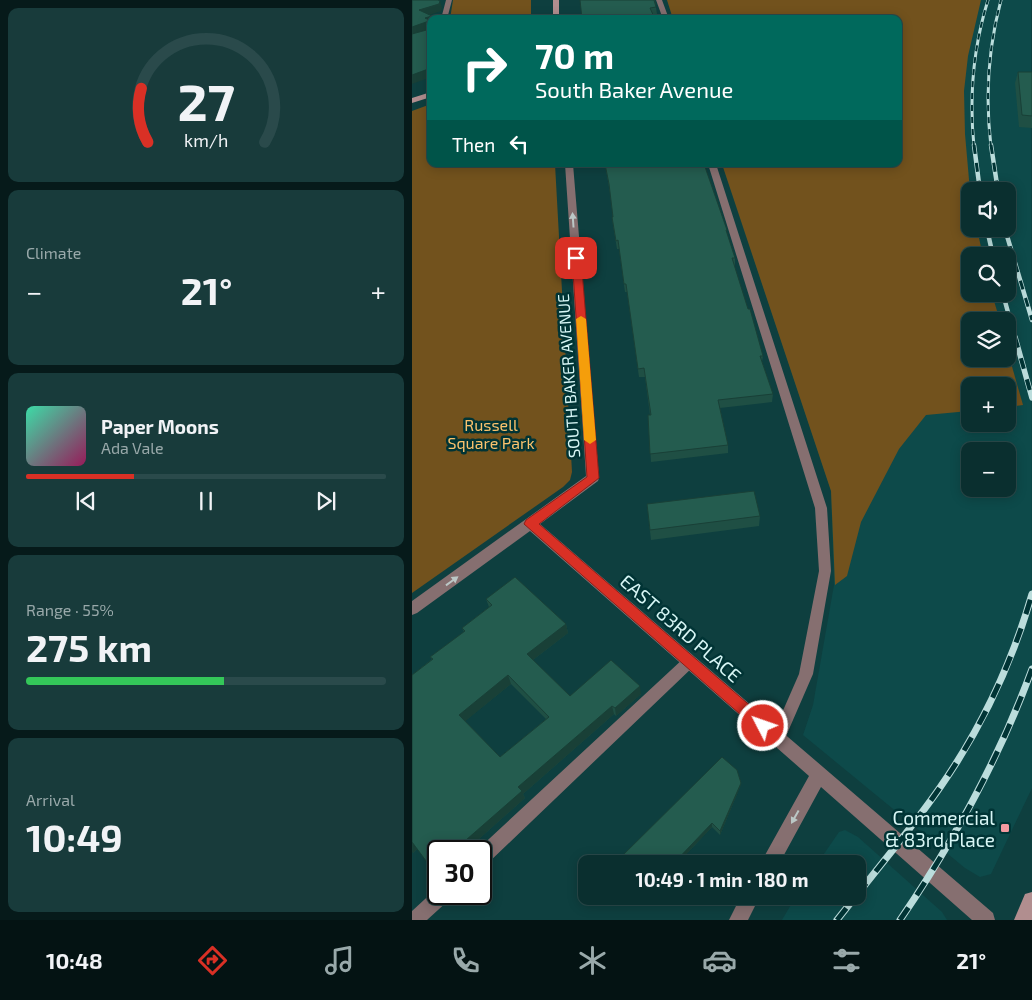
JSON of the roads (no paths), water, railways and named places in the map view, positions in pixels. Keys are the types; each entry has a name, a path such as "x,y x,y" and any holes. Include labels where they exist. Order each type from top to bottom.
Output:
{"street":[{"path":"556,0 556,15"},
{"path":"412,101 427,95"},
{"name":"SOUTH BAKER AVENUE","path":"530,524 593,478 569,167"},
{"path":"412,609 530,524"},
{"name":"EAST 83RD PLACE","path":"530,524 986,920"},
{"path":"774,855 819,774"},
{"path":"1023,920 1032,901"},
{"path":"738,920 746,905"}],"lane":[{"path":"445,15 449,0"},
{"path":"659,0 665,15"},
{"path":"713,167 821,508 825,571 806,674 778,738"},
{"path":"492,848 689,662"},
{"path":"415,920 431,905"}],"railway":[{"path":"974,147 972,91 979,36 988,0"},
{"path":"991,147 988,110 989,73 993,36 1001,0"},
{"path":"974,145 979,182"},
{"path":"991,145 997,182"},
{"path":"989,237 991,247"},
{"path":"1007,237 1032,320"},
{"path":"1005,302 1008,312"},
{"path":"1016,341 1032,398"},
{"path":"866,884 931,800 970,741 1005,670 1032,594"},
{"path":"900,920 939,860 974,799 1005,735 1032,669"},
{"path":"837,920 849,905"}],"place":[{"name":"Commercial & 83rd Place","path":"1005,828"}],"park label":[{"name":"Russell Square Park","path":"491,433"}]}
